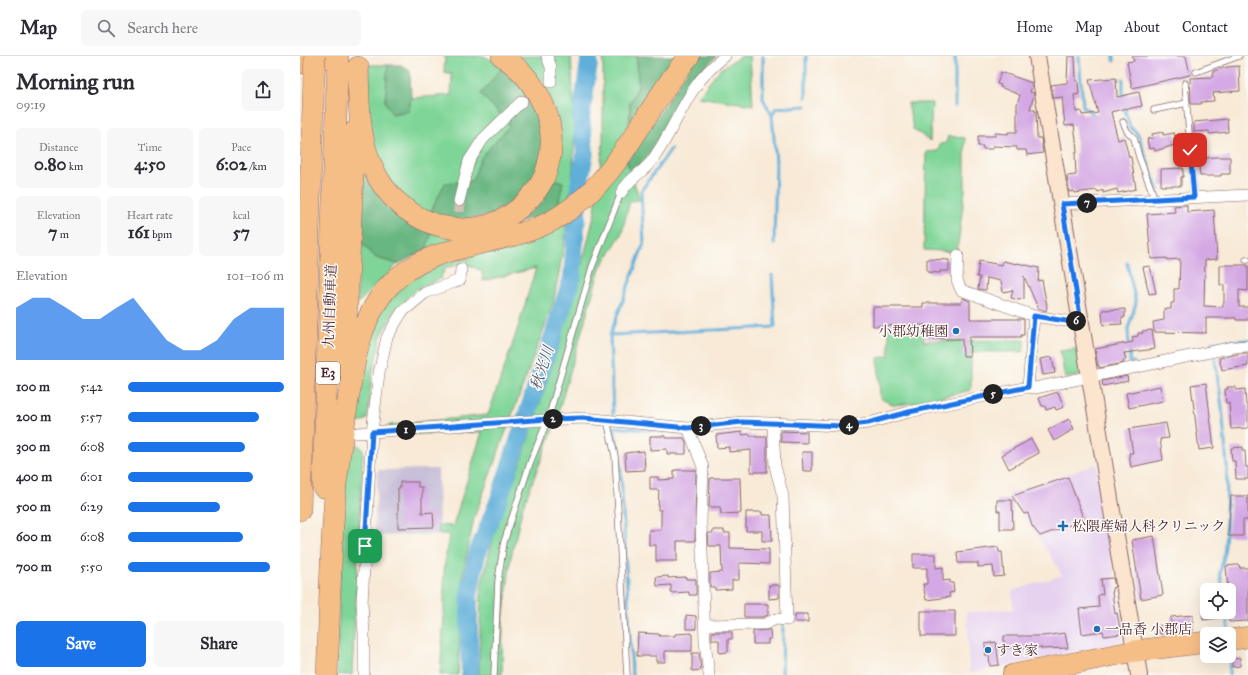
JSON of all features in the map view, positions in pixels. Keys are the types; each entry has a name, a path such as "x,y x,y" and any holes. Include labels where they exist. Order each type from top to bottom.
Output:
{"highway":[{"path":"358,61 360,115 365,145 372,167 383,186 403,207 430,223 444,227 470,229 494,224 521,207 538,188 544,177 550,159 550,130 544,106 539,95 524,75 502,56"},
{"path":"340,449 352,375 360,342 372,310 389,286 411,267 437,254 521,233 552,221 585,198 606,176 628,148 664,89 689,56"},
{"name":"九州自動車道","path":"300,510 318,61"},
{"name":"九州自動車道","path":"318,61 322,519 318,675"},
{"path":"327,675 334,518 340,449 358,61"},
{"path":"1236,639 1248,637"},
{"path":"1013,675 1135,651 1200,643"}],"street":[{"path":"547,56 551,67 551,82"},
{"path":"621,193 625,186 651,162 696,86 712,67 725,56"},
{"path":"1037,56 1140,675"},
{"path":"459,201 470,161 483,139 522,101"},
{"path":"1062,204 1248,195"},
{"path":"958,255 957,280 961,290 1034,316 1081,322"},
{"path":"364,675 362,603 372,432 379,373 386,337 402,312 425,293 460,280 461,269"},
{"path":"1028,387 1034,316"},
{"path":"356,433 583,418 688,428 742,422 842,426 868,423 909,412 1028,387 1035,388 1234,347 1248,346"},
{"path":"704,625 765,624 776,619 787,620 783,496 775,466 773,423"},
{"path":"688,428 703,467 701,522 704,625 709,675"}],"lane":[{"path":"1196,72 1239,56"},
{"path":"1185,83 1194,197"},
{"path":"1154,110 1187,103"},
{"path":"1123,122 1127,132 1134,138 1154,199"},
{"path":"494,675 498,581 504,542 530,462 547,420 592,267 621,193"},
{"path":"608,420 615,456 628,675"}],"shaded area":[{"path":"1097,464 1124,634 1121,641 1114,644 969,673 967,612 1013,609 1012,591 1062,575 1048,551 1008,494"},
{"path":"438,469 439,534 374,536 378,470"}],"green space":[{"path":"445,56 484,56 503,66 510,125 481,158 472,182 429,215 407,200 386,178 373,147 367,112 369,65 388,65 385,101 409,111 411,98 451,95 452,74 444,72"},
{"path":"517,56 571,56 575,128 573,167 565,241 553,304 474,518 463,574 458,675 440,675 444,617 444,570 449,534 439,534 438,525 453,526 482,432 384,435 390,425 488,415 515,337 536,268 483,281 482,271 467,264 446,267 440,279 417,289 395,310 381,336 372,376 367,419 351,427 363,353 388,296 442,258 547,230 553,179 561,150 560,126 545,84"},
{"path":"603,56 637,56 638,87 630,102 627,162 640,200 630,201 621,235 600,268 554,427 523,506 511,557 503,622 502,675 479,675 481,587 494,534 521,461 572,305 595,212 603,142"},
{"path":"637,56 678,56 630,131 630,102 638,87"},
{"path":"697,56 717,56 699,73 647,158 631,173 627,162"},
{"path":"742,56 750,56 753,105 698,97 720,69"},
{"path":"388,65 401,65 410,71 411,98 409,111 392,114 385,101"},
{"path":"503,66 525,87 541,120 543,152 535,179 499,214 453,221 429,215 445,183 472,181 481,158 510,125 481,94"},
{"path":"908,103 932,103 930,141 913,129"},
{"path":"948,136 965,138 965,190 957,252 924,250 926,152 938,151 940,144 946,143"},
{"path":"367,175 432,231 426,250 398,264 376,258 358,239 360,176"},
{"path":"553,179 563,182 557,210 515,224 543,201"},
{"path":"432,231 472,238 426,250"},
{"path":"358,239 376,258 398,264 357,304"},
{"path":"923,327 924,341 1025,340 1023,352 971,352 971,390 916,403 893,405 880,398 878,358 889,356 889,328"},
{"path":"1080,348 1083,371 1079,376 1065,378 1060,351"},
{"path":"351,440 363,449 352,675 337,675 342,503"}],"building":[{"path":"1068,56 1075,56 1076,81 1078,81 1079,94 1074,95 1076,112 1081,111 1082,115 1098,113 1089,80 1116,78 1117,97 1139,92 1142,106 1111,112 1118,140 1124,138 1129,157 1131,157 1136,189 1118,193 1117,189 1103,193 1103,190 1098,192 1097,190 1074,193 1074,191 1069,192 1067,176 1076,175 1075,153 1077,153 1074,125 1065,126 1062,97 1054,98 1051,85 1067,83"},
{"path":"1132,56 1186,56 1190,75 1132,88 1127,62 1134,61"},
{"path":"1239,66 1240,91 1213,93 1214,101 1201,102 1201,104 1191,104 1190,78 1213,77 1213,71 1227,67"},
{"path":"1001,72 1032,83 1030,92 1034,93 1034,95 1030,109 1034,109 1034,111 1036,111 1037,138 1041,138 1043,153 1027,155 1026,150 1017,150 1017,147 993,146 993,149 983,149 983,146 978,146 978,136 995,136 995,133 1008,134 1008,132 1017,132 1017,104 1020,95 1000,87 1001,85 997,84"},
{"path":"1227,119 1228,132 1209,134 1209,131 1194,132 1194,122"},
{"path":"1163,132 1163,135 1174,133 1178,144 1155,151 1154,148 1149,149 1147,139 1153,138 1152,134"},
{"path":"1230,157 1230,174 1221,174 1221,176 1200,176 1198,159"},
{"path":"1183,168 1181,186 1161,186 1161,169"},
{"path":"1187,205 1187,212 1214,210 1217,259 1205,260 1204,306 1223,307 1224,285 1220,285 1220,265 1248,265 1248,291 1239,290 1239,307 1248,307 1248,320 1236,320 1236,318 1206,318 1206,333 1154,332 1153,322 1164,320 1164,309 1171,309 1171,303 1174,303 1174,289 1179,289 1180,259 1151,259 1147,214 1175,212 1174,206"},
{"path":"927,259 949,260 949,271 940,271 940,273 927,272"},
{"path":"979,261 1002,265 1003,261 1039,268 1038,281 1042,280 1047,306 1046,311 1038,308 1024,276 1024,299 1018,300 1011,298 1013,290 1003,292 1001,281 987,278 986,290 978,289 980,277 977,277"},
{"path":"1150,266 1156,293 1149,294 1143,267"},
{"path":"963,298 970,301 970,319 1022,319 1024,320 1024,335 1021,335 1021,337 969,337 970,356 963,356 962,339 926,339 926,325 873,326 873,307 923,307 923,303 961,303"},
{"path":"1125,309 1125,317 1121,319 1122,324 1103,325 1102,310"},
{"path":"1152,330 1155,349 1124,353 1126,360 1123,360 1124,363 1099,368 1095,349 1133,342 1132,337 1138,336 1138,333"},
{"path":"1248,353 1248,366 1222,370 1219,358"},
{"path":"1052,357 1055,373 1043,375 1040,359"},
{"path":"1127,376 1128,381 1103,386 1102,381"},
{"path":"1206,383 1214,448 1199,450 1191,385"},
{"path":"1160,386 1163,401 1129,408 1126,393"},
{"path":"1227,387 1236,387 1236,390 1245,389 1246,405 1248,405 1248,428 1231,429 1229,403 1226,403 1225,389 1228,389"},
{"path":"1058,392 1064,407 1056,410 1055,407 1046,410 1045,406 1042,406 1039,398"},
{"path":"1069,419 1074,429 1054,441 1048,430"},
{"path":"1166,423 1169,438 1160,439 1163,460 1131,467 1129,453 1133,453 1129,429"},
{"path":"781,431 807,432 807,443 781,442"},
{"path":"742,432 742,435 750,434 750,436 767,437 767,472 751,472 751,450 729,452 729,447 717,448 716,435"},
{"path":"650,436 684,438 686,442 686,454 667,454 667,449 650,450"},
{"path":"1031,439 1039,453 1009,469 1002,455"},
{"path":"1243,447 1243,451 1245,451 1246,467 1248,467 1248,479 1236,479 1235,461 1232,461 1231,448"},
{"path":"644,451 645,470 626,471 625,453"},
{"path":"802,452 812,452 812,471 803,471"},
{"path":"674,470 696,470 695,541 677,541 677,561 656,561 656,545 649,545 649,530 661,530 661,510 658,510 659,490 650,490 650,477 658,477 658,480 674,479"},
{"path":"1068,477 1084,520 1040,536 1032,526 1028,513 1024,514 1012,496"},
{"path":"710,478 740,478 741,513 721,514 720,507 709,507"},
{"path":"400,482 418,482 418,487 422,487 422,513 433,512 434,527 398,528 398,488 400,488"},
{"path":"1231,496 1248,496 1248,520 1243,520 1243,536 1228,536"},
{"path":"997,500 1012,500 1013,529 1000,529 1000,511 997,511"},
{"path":"746,512 762,512 762,515 771,515 772,541 762,541 762,531 746,531"},
{"path":"713,530 724,530 724,533 730,533 730,548 769,549 769,564 739,563 739,580 732,580 732,589 715,590 715,587 710,587 710,573 722,572 721,546 709,546 708,533 713,533"},
{"path":"1154,536 1163,595 1141,599 1132,540"},
{"path":"998,547 999,552 1002,552 1004,576 994,577 993,566 978,567 978,563 958,563 957,552"},
{"path":"913,554 936,554 936,568 943,567 943,581 950,580 950,583 953,583 954,592 949,593 950,597 926,600 923,584 927,584 927,568 913,568"},
{"path":"1239,565 1240,568 1248,568 1248,621 1229,622 1229,619 1236,619 1236,583 1227,583 1226,566"},
{"path":"668,576 668,578 686,577 686,579 696,579 696,595 689,595 689,592 671,593 671,585 657,586 656,577"},
{"path":"1113,578 1115,587 1112,588 1112,592 1115,614 1117,613 1121,634 1104,636 1103,631 1082,634 1079,609 1099,607 1098,595 1103,594 1101,579"},
{"path":"769,585 779,585 779,598 769,599"},
{"path":"744,604 768,604 768,615 763,617 744,617"},
{"path":"921,611 955,611 955,636 921,636"},
{"path":"795,614 808,614 808,622 795,622"},
{"path":"686,615 696,616 696,629 686,629"},
{"path":"1193,615 1193,630 1160,634 1158,626 1171,624 1171,617"},
{"path":"770,630 771,639 768,639 768,644 753,644 753,631"},
{"path":"712,632 732,632 732,639 728,639 728,652 719,653 719,640 712,640"},
{"path":"638,633 659,634 659,636 675,636 675,634 692,633 692,651 665,651 665,662 656,662 656,656 637,656"},
{"path":"1065,633 1068,648 1004,648 1004,636 1043,636"},
{"path":"996,642 999,665 990,666 989,656 986,656 985,644"},
{"path":"692,653 699,653 701,670 692,671"},
{"path":"1236,658 1240,658 1240,666 1232,667 1232,663 1236,663"}],"waterway":[{"name":"秋光川","path":"470,675 469,594 477,554 498,502 572,278 579,186 585,152 581,117 589,56"},
{"path":"763,56 763,99 772,115 776,162 774,244"},
{"path":"806,56 806,97"},
{"path":"955,56 955,106"},
{"path":"1079,56 1083,106 1093,114 1094,117"},
{"path":"1114,56 1114,61"},
{"path":"1123,79 1123,99"},
{"path":"772,115 776,108 806,106"},
{"path":"1124,107 1130,127 1138,134 1158,191"},
{"path":"610,335 644,243 641,191 671,149"},
{"path":"1127,263 1136,303 1128,329 1130,363 1134,362"},
{"path":"613,414 610,335 775,327 772,275"},
{"path":"1211,343 1248,340"},
{"path":"1215,358 1222,407 1227,466 1226,533 1224,556 1220,572 1222,583"},
{"path":"632,675 620,456 614,427 683,433"},
{"path":"1227,619 1228,627"},
{"path":"782,675 783,625"},
{"path":"1229,663 1229,675"}],"tunnel":[{"path":"459,201 461,269"}],"place":[{"name":"小郡幼稚園","path":"956,331"},
{"name":"松隈産婦人科クリニック","path":"1063,526"},
{"name":"一品香 小郡店","path":"1097,629"},
{"name":"すき家","path":"988,650"}],"route":[{"path":"365,546 372,432 548,419 583,418 688,428 742,422 842,426 868,423 909,412 1028,387 1034,316 1081,322 1062,204 1194,197 1190,150"}]}
